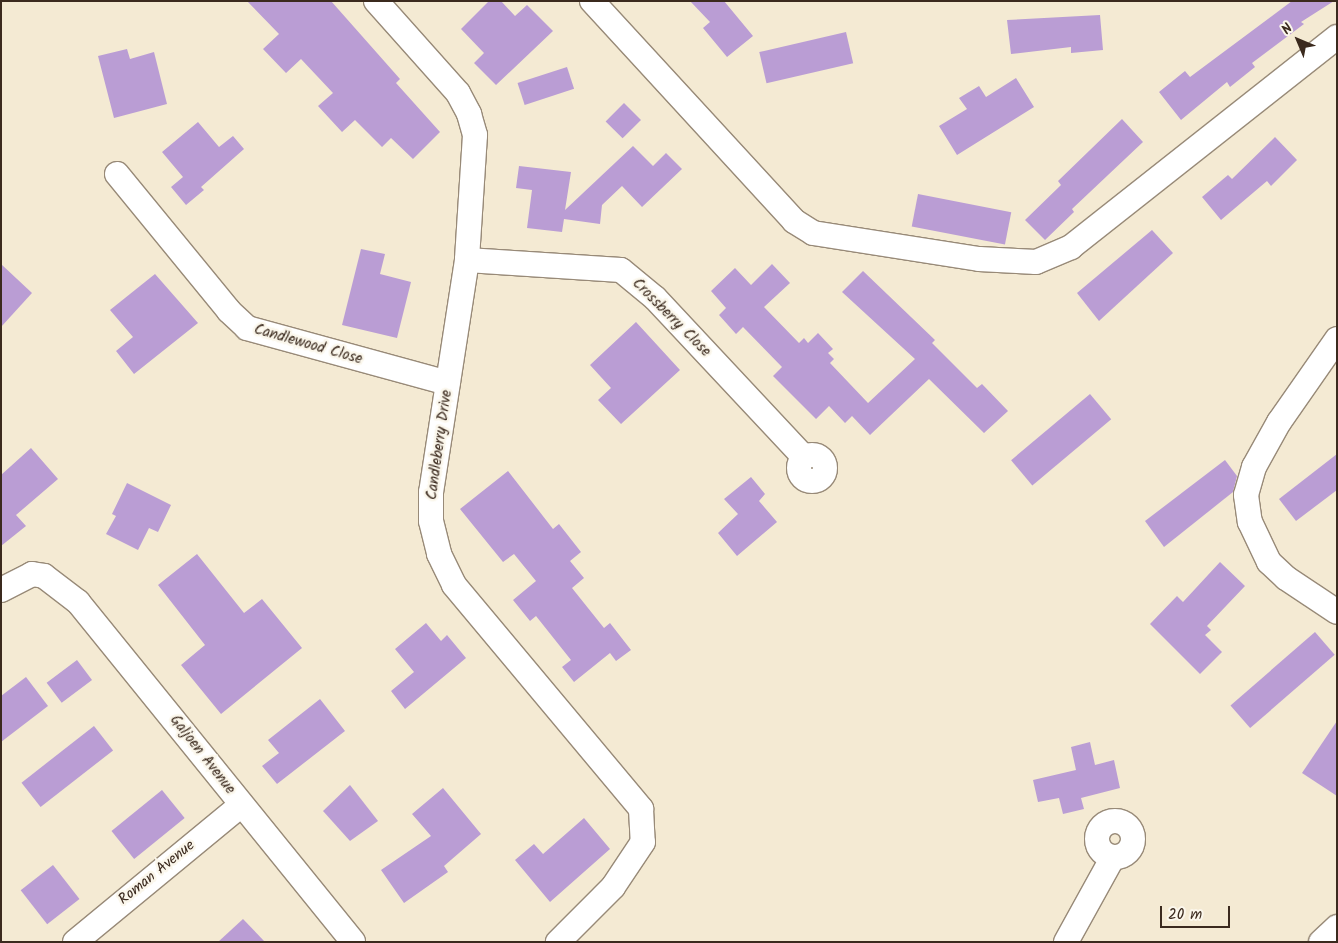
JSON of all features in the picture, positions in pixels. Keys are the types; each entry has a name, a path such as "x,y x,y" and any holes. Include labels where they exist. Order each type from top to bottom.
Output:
{"street":[{"name":"Candleberry Drive","path":"376,1 440,71 470,114 475,135 467,260 432,492 431,521 439,554 454,585 641,809 644,842 613,887 558,942"},
{"path":"592,1 794,222 813,233 979,259 1036,262 1071,247 1337,37"},
{"name":"Candlewood Close","path":"117,174 229,311 247,328 448,384"},
{"name":"Crossberry Close","path":"467,260 621,270 655,298 804,457"},
{"path":"1337,339 1307,382 1254,467 1246,495 1250,522 1259,546 1269,562 1286,578 1337,612"},
{"path":"1307,382 1337,372"},
{"name":"Galjoen Avenue","path":"1,590 32,574 44,576 78,602 104,631 241,805 353,942"},
{"name":"Roman Avenue","path":"75,942 241,805"},
{"path":"1066,942 1113,857"},
{"path":"1321,942 1337,927"}],"building":[{"path":"247,1 331,1 400,79 396,83 440,132 413,159 391,138 382,147 355,120 342,132 318,106 333,93 301,59 286,73 263,49 279,34"},
{"path":"489,1 501,1 515,16 527,5 553,31 496,85 474,63 484,53 461,29"},
{"path":"690,1 724,1 753,36 727,57 703,28 710,22"},
{"path":"1292,1 1334,1 1301,22 1304,24 1252,63 1255,67 1230,87 1227,82 1181,120 1159,92 1185,71 1190,77"},
{"path":"1100,15 1103,50 1071,53 1071,47 1011,54 1007,20"},
{"path":"846,32 853,63 766,83 759,52"},
{"path":"127,49 130,59 154,52 167,104 114,118 98,56"},
{"path":"567,67 574,89 525,105 518,83"},
{"path":"1016,78 1034,107 957,155 939,126 967,109 959,98 979,86 986,97"},
{"path":"624,103 641,120 623,138 606,121"},
{"path":"1122,119 1143,142 1072,209 1074,212 1045,240 1025,220 1061,185 1058,181"},
{"path":"198,122 219,147 233,136 244,149 201,187 204,190 186,205 171,187 183,177 162,152"},
{"path":"1275,137 1297,160 1271,186 1267,181 1221,220 1202,197 1228,175 1232,179"},
{"path":"633,146 653,166 666,153 682,169 642,207 622,186 602,205 600,224 564,219 562,232 527,228 532,190 516,188 519,166 571,172 565,210"},
{"path":"918,194 1011,212 1005,245 912,226"},
{"path":"1152,230 1173,253 1099,321 1077,293"},
{"path":"361,249 385,254 380,274 411,282 397,338 342,325"},
{"path":"1,264 32,293 1,327"},
{"path":"772,264 790,283 764,307 799,343 804,338 808,343 818,333 833,349 828,353 834,359 830,363 868,403 915,359 842,292 863,271 935,340 932,343 977,388 982,384 1008,411 984,433 929,379 870,435 852,416 845,423 829,406 816,419 773,376 782,367 743,327 736,334 719,315 726,308 711,291 735,268 751,285"},
{"path":"155,274 198,323 134,374 116,351 133,337 110,310"},
{"path":"636,322 680,370 621,424 598,400 611,388 590,365"},
{"path":"1090,394 1111,419 1032,485 1011,460"},
{"path":"31,448 58,479 16,515 26,526 1,546 1,475"},
{"path":"1337,454 1337,490 1296,521 1279,499"},
{"path":"1225,460 1237,476 1233,492 1164,547 1145,521"},
{"path":"508,471 553,529 559,524 581,552 570,561 584,578 572,588 604,628 610,623 631,650 616,661 610,653 574,682 562,667 571,660 536,616 530,621 513,600 536,581 514,554 503,562 460,509"},
{"path":"751,477 765,494 759,501 777,522 737,556 718,533 738,514 724,499"},
{"path":"127,483 171,505 158,532 149,528 138,550 106,534 116,516 112,514"},
{"path":"197,554 244,613 262,599 302,648 221,714 181,665 205,645 158,585"},
{"path":"1220,562 1245,586 1207,626 1211,630 1205,635 1222,652 1200,674 1150,624 1177,596 1183,602"},
{"path":"426,623 441,641 447,635 466,658 405,709 391,691 414,672 395,649"},
{"path":"1315,632 1335,655 1250,728 1230,705"},
{"path":"77,660 92,680 62,703 47,683"},
{"path":"26,677 48,706 1,742 1,696"},
{"path":"320,699 345,731 277,784 262,766 279,753 268,740"},
{"path":"1337,721 1337,796 1302,773"},
{"path":"94,726 113,750 41,807 22,783"},
{"path":"1090,742 1095,765 1114,760 1120,788 1081,798 1084,809 1063,814 1059,798 1038,802 1033,780 1076,770 1071,747"},
{"path":"350,785 378,821 350,841 323,811"},
{"path":"443,788 481,834 444,866 448,872 404,903 381,870 431,836 412,814"},
{"path":"162,790 185,818 134,859 111,831"},
{"path":"584,818 610,849 550,902 515,860 534,844 543,854"},
{"path":"53,865 79,899 47,924 21,890"},
{"path":"243,919 265,942 218,942"}]}
